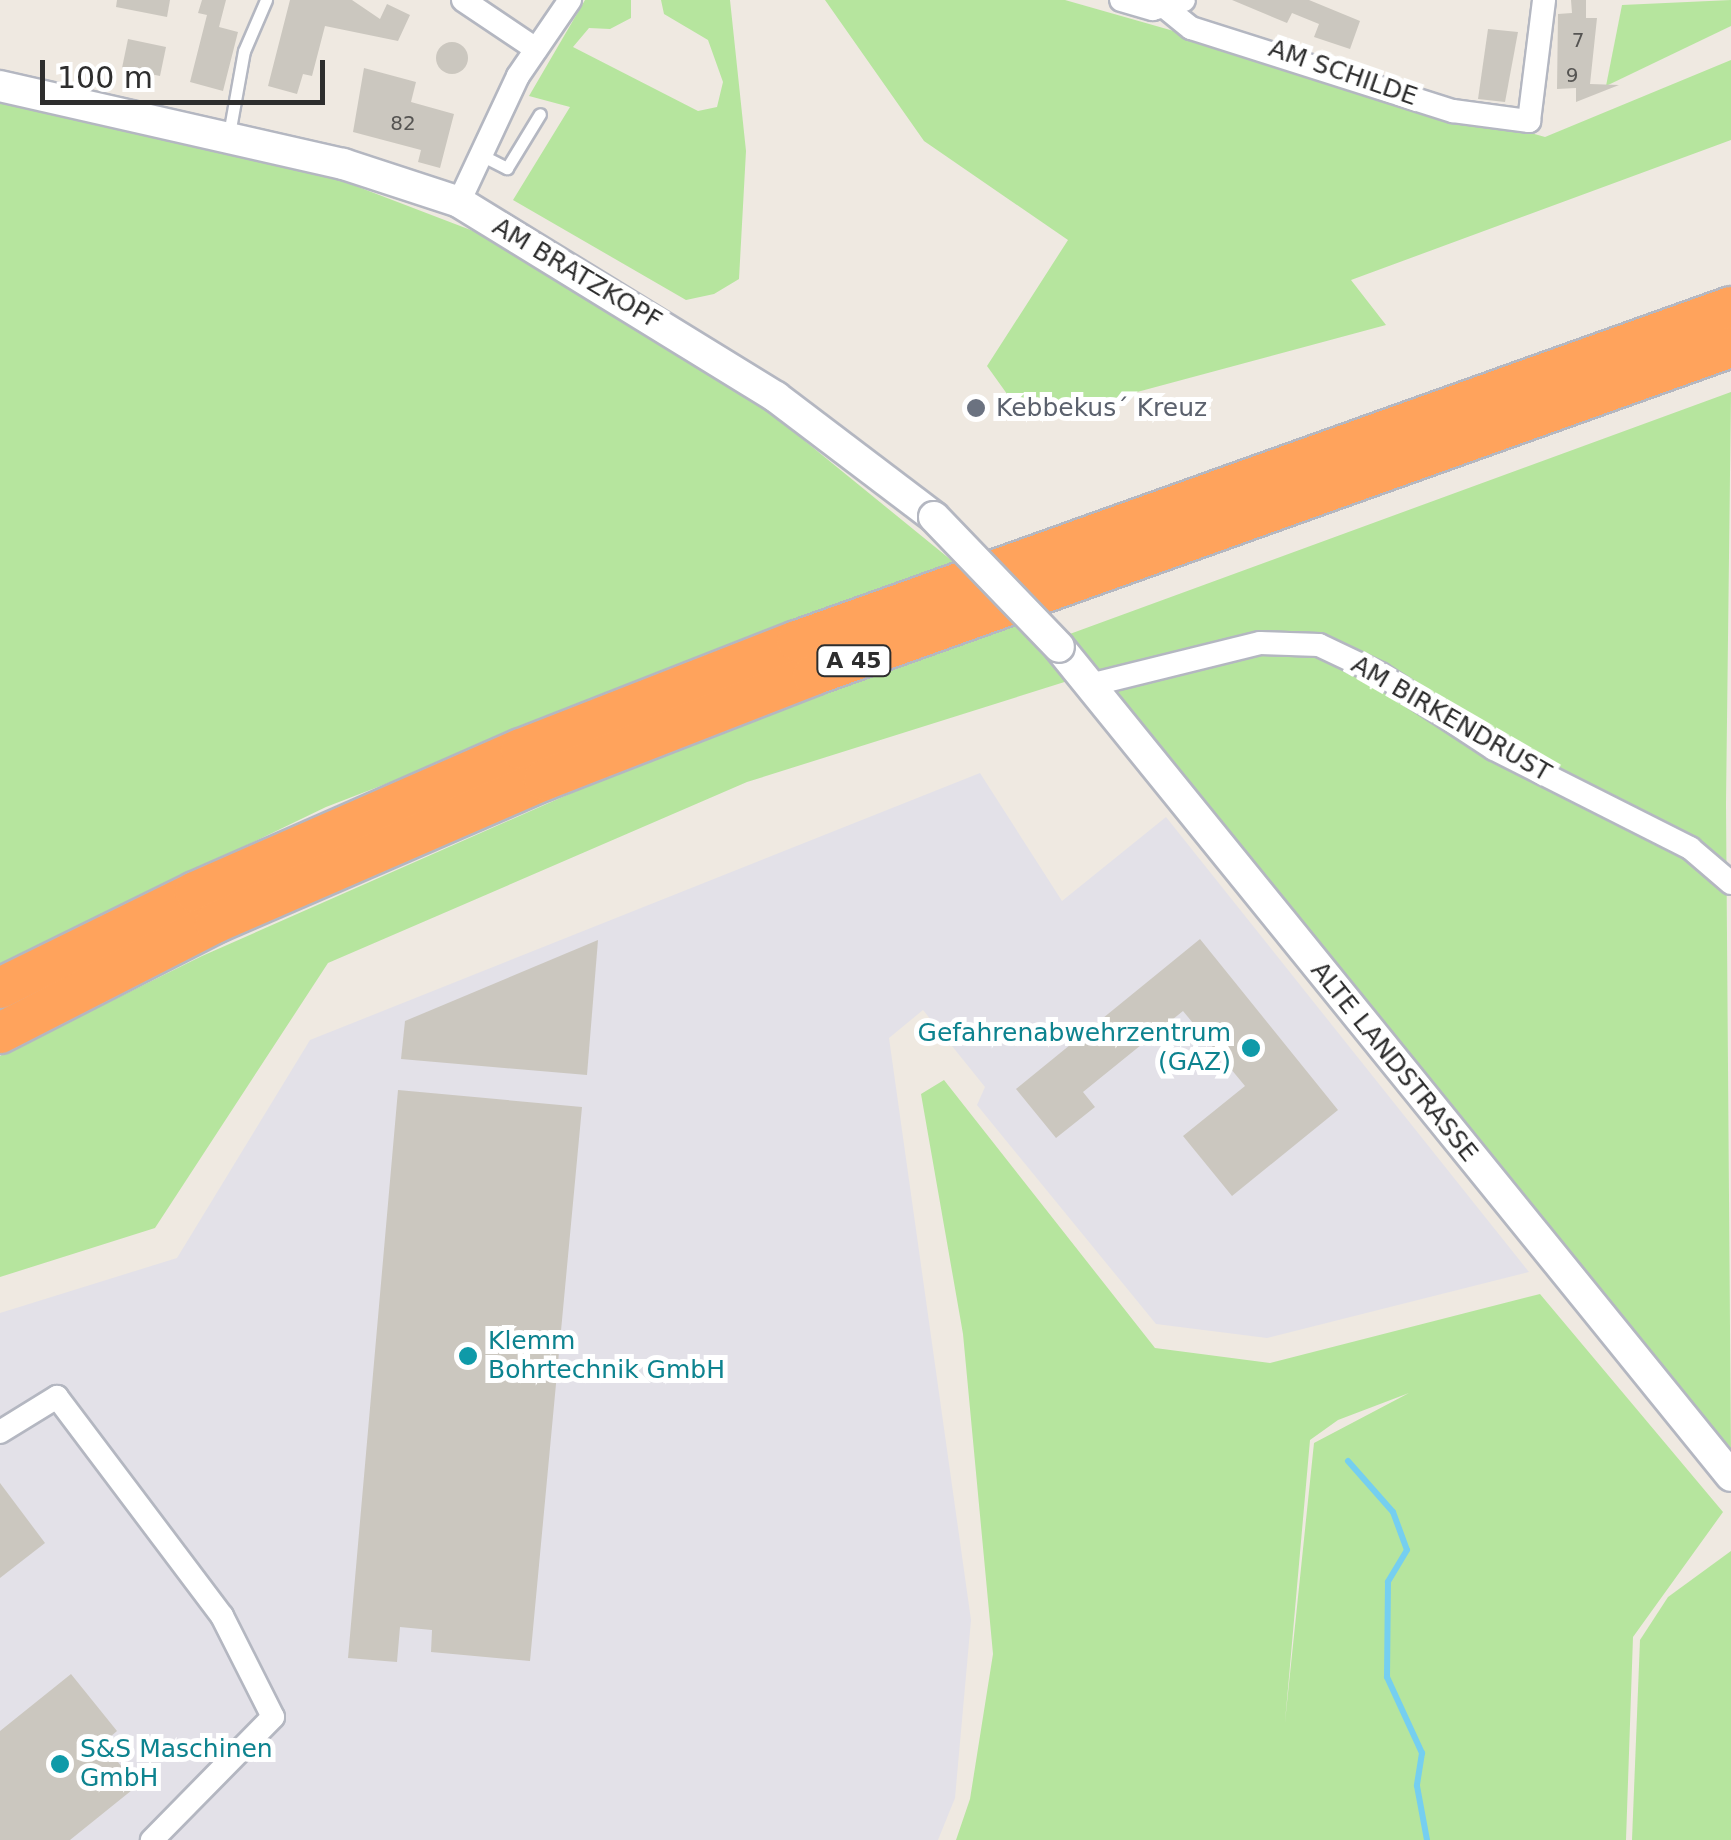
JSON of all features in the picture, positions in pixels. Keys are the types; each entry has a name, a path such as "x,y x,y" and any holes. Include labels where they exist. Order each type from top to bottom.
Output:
{"highway":[{"name":"A 45","path":"0,988 344,824 558,734 1731,306"},
{"name":"A 45","path":"0,1032 215,923 544,780 813,675 1731,347"}],"street":[{"path":"463,0 536,48"},
{"path":"458,202 536,48 570,0"},
{"path":"1121,0 1175,4"},
{"name":"AM SCHILDE","path":"1175,4 1191,28 1453,111 1529,121 1544,0"},
{"name":"AM BRATZKOPF","path":"0,86 228,136 458,202 776,398 934,517 1059,647"},
{"name":"AM BIRKENDRUST","path":"1090,685 1260,643 1318,645 1380,674 1494,749 1690,848 1731,884"},
{"name":"ALTE LANDSTRASSE","path":"1059,647 1731,1476"},
{"path":"0,1432 57,1397 222,1616 273,1717 152,1840"}],"lane":[{"path":"228,136 244,51 266,0"},
{"path":"483,156 508,168 540,114"}],"shaded area":[{"path":"980,773 1062,901 1166,817 1529,1272 1267,1338 1156,1324 977,1105 985,1087 923,1010 889,1038 971,1620 955,1798 938,1840 0,1840 0,1313 177,1258 310,1040"}],"green space":[{"path":"585,0 631,0 631,18 610,29 589,28 573,47 698,111 717,107 723,82 708,40 664,14 661,0 730,0 746,151 739,279 714,294 686,300 513,200 570,107 529,96"},
{"path":"825,0 1065,0 1545,137 1731,60 1731,140 1351,280 1386,325 1059,413 1020,412 987,366 1068,240 924,141"},
{"path":"1731,0 1731,26 1606,86 1622,5"},
{"path":"0,101 280,157 489,237 757,402 956,564 326,807 0,964"},
{"path":"1731,392 1726,804 1731,1459 1103,688 1262,648 1318,650 1427,703 1430,697 1379,662 1321,642 1259,638 1095,674 1067,635"},
{"path":"1020,618 1074,679 747,782 328,963 155,1228 0,1277 0,1056 202,956 576,791 822,687"},
{"path":"944,1080 1155,1348 1270,1363 1540,1294 1723,1512 1633,1637 1626,1840 956,1840 970,1799 993,1654 963,1334 921,1094","holes":["1409,1393 1314,1443 1285,1722 1310,1440 1338,1420"]},
{"path":"1731,1551 1731,1840 1632,1840 1640,1640 1668,1597"}],"building":[{"path":"117,0 170,0 167,17 116,7"},
{"path":"202,0 226,0 219,27 238,32 223,91 190,82 207,15 198,13"},
{"path":"290,0 352,0 380,19 387,4 410,15 398,41 325,26 312,76 303,74 297,94 268,86"},
{"path":"1232,0 1309,0 1360,21 1350,49 1314,37 1319,24 1292,13 1287,23"},
{"path":"1571,0 1586,0 1586,18 1597,18 1590,84 1619,85 1576,102 1576,88 1557,89 1558,14 1572,13"},
{"path":"1488,29 1518,32 1505,102 1478,99"},
{"path":"128,39 166,47 160,76 122,68"},
{"path":"452,42 463,47 468,58 463,69 452,74 441,69 436,58 441,47"},
{"path":"364,68 416,82 411,102 454,114 440,168 418,162 421,150 353,132"},
{"name":"Gefahrenabwehrzentrum (GAZ)","path":"1200,939 1338,1110 1232,1196 1183,1136 1245,1086 1183,1011 1083,1092 1095,1107 1056,1138 1016,1089"},
{"path":"598,940 587,1075 401,1059 405,1021"},
{"name":"Klemm Bohrtechnik GmbH","path":"398,1090 582,1107 530,1661 431,1652 432,1630 400,1627 397,1662 348,1658"},
{"path":"0,1483 45,1543 0,1578"},
{"name":"S&S Maschinen GmbH","path":"71,1674 117,1731 103,1743 137,1786 70,1840 0,1840 0,1731"}],"waterway":[{"path":"1348,1461 1393,1512 1407,1550 1388,1582 1387,1677 1422,1753 1417,1786 1427,1840"}],"place":[{"name":"Kebbekus´ Kreuz","path":"976,408"},
{"name":"Gefahrenabwehrzentrum (GAZ)","path":"1251,1048"},
{"name":"Klemm Bohrtechnik GmbH","path":"468,1356"},
{"name":"S&S Maschinen GmbH","path":"60,1764"}]}
